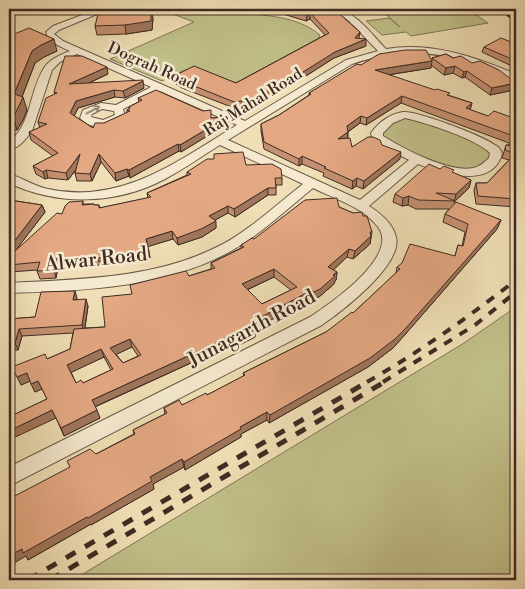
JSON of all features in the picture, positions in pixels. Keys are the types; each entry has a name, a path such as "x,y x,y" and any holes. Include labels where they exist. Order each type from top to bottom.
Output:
{"street":[{"name":"Dograh Road","path":"105,9 50,32 53,38 60,43 246,125"},
{"path":"336,9 352,19 383,51"},
{"path":"9,147 26,131 48,69 58,60 78,50"},
{"name":"Raj Mahal Road","path":"9,178 30,189 57,196 88,196 117,193 160,178 349,62 383,51 421,50 455,54 489,64 516,78"},
{"path":"117,108 160,86"},
{"path":"397,116 412,116 482,141 494,150 496,154 482,169 467,172 458,172 418,158 378,138 377,133 379,129 397,116"},
{"name":"Junagarth Road","path":"9,477 302,328 332,310 381,263 390,246 388,232 379,221 361,206 221,141"},
{"path":"361,206 418,158"},
{"name":"Alwar Road","path":"9,288 137,278 189,264 239,240 312,183"}],"shaded area":[{"path":"159,9 238,9 297,22 320,35 318,39 236,83 198,68 185,70 162,81 110,59 194,22"},
{"path":"380,9 467,9 488,23 411,36 406,32 382,35 366,21 389,18 400,27"},
{"path":"407,118 416,119 478,142 491,151 485,163 473,168 458,168 423,158 382,136 385,128 391,123"},
{"path":"516,307 516,580 73,580 464,343"}],"building":[{"path":"105,9 117,9 117,11 151,10 151,21 125,25 95,26 98,14 103,14"},
{"path":"286,9 334,9 360,32 355,38 366,39 335,52 287,82 254,99 234,102 175,77 194,66 236,83 329,33 310,13 307,15"},
{"path":"29,28 54,39 32,51 14,94 23,97 13,117 9,117 9,35"},
{"path":"501,38 516,44 516,61 484,47"},
{"path":"405,50 426,50 432,61 375,70 435,90 450,93 447,95 472,103 466,108 488,116 494,111 516,119 516,199 478,196 476,183 487,183 515,154 505,150 506,145 513,146 511,135 402,96 367,118 361,116 347,126 348,132 338,139 350,138 352,147 368,137 373,137 380,140 382,145 401,152 364,181 357,178 353,181 302,156 299,159 264,142 261,124 279,115 311,94 309,93 357,64 361,65 379,54"},
{"path":"446,54 453,58 461,56 472,63 480,61 499,70 516,83 492,88 467,71 464,72 455,66 446,68 432,58"},
{"path":"65,56 82,56 107,67 69,84 143,80 123,91 114,90 76,101 70,113 93,128 95,123 104,123 130,111 127,110 129,107 142,100 138,98 156,90 203,111 211,110 211,118 227,117 180,145 178,144 129,170 115,173 99,154 90,174 75,173 80,154 66,173 46,170 43,172 33,166 58,153 29,132 47,124 38,122 46,98 57,93 54,92"},
{"path":"243,152 246,165 272,164 281,169 282,178 275,178 276,188 268,188 234,209 228,206 209,216 216,221 201,229 177,238 172,231 146,239 149,251 98,258 56,259 54,270 37,271 40,262 9,265 9,200 42,205 10,247 15,251 57,213 62,214 69,202 83,201 82,205 94,204 99,205 99,208 151,197 147,193 191,174 187,172 207,159 214,159 214,154"},
{"path":"429,164 440,169 444,166 454,170 452,172 471,180 456,194 436,193 455,201 418,200 409,196 403,198 395,194"},
{"path":"337,198 339,207 353,213 362,212 363,216 367,216 372,232 370,232 371,236 355,251 349,249 328,267 337,272 320,289 314,292 312,290 250,323 255,329 240,336 238,333 92,400 97,410 61,428 52,410 9,431 9,417 47,399 38,381 31,384 27,373 17,377 12,367 45,354 47,359 70,349 74,329 105,327 102,297 132,294 130,285 186,271 189,276 215,268 211,263 244,247 241,245 252,238 254,239 305,200","holes":["274,269 297,287 262,304 242,284","130,339 141,355 123,363 110,348","101,349 113,369 83,383 81,380 76,383 67,365"]},
{"path":"456,202 501,220 395,339 370,358 270,415 267,412 184,462 182,459 150,477 152,481 88,518 23,553 22,549 9,556 9,499 70,467 67,461 90,449 96,454 135,434 133,430 167,413 164,408 179,400 182,405 206,393 207,395 245,375 243,373 326,332 353,313 400,269 397,267 402,263 410,244 455,256 458,245 463,246 468,224 445,214"},
{"path":"75,291 73,300 86,299 82,325 19,329 15,343 9,344 9,319 35,317 41,292"}],"railway":[{"path":"499,9 516,21"},
{"path":"367,382 443,334 516,280"},
{"path":"383,382 475,325 516,292"},
{"path":"28,580 369,381"},
{"path":"50,580 386,381"}]}
